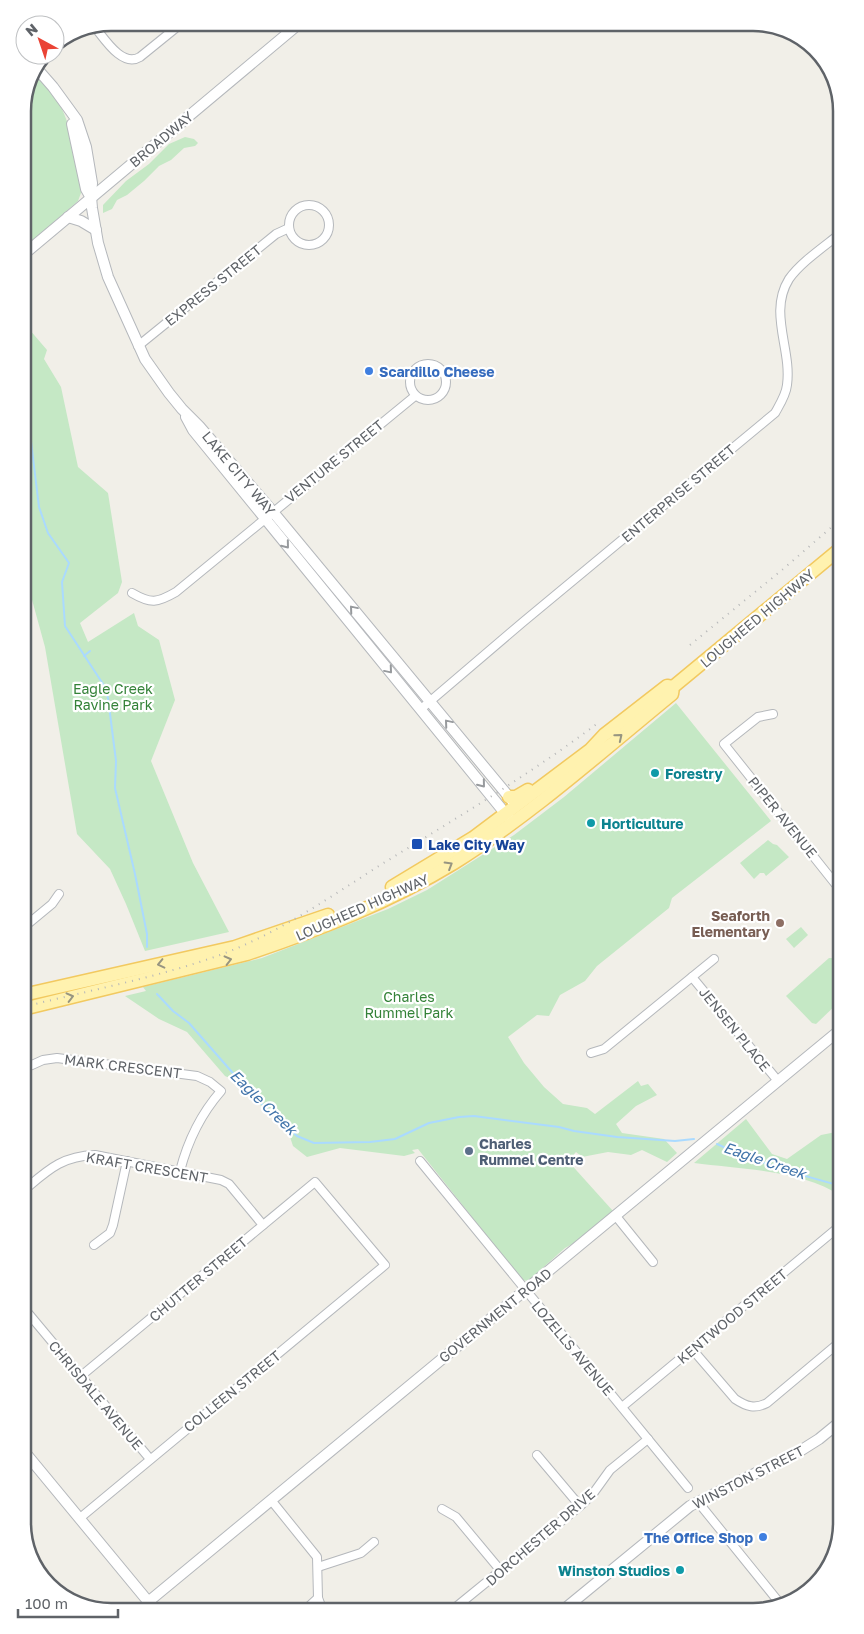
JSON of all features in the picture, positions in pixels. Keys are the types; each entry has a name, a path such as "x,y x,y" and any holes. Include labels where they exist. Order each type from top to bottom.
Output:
{"main road":[{"name":"LOUGHEED HIGHWAY","path":"31,992 235,947 323,917 391,888 474,838 514,811 672,694 673,687 833,555"},
{"name":"LOUGHEED HIGHWAY","path":"31,1007 232,959 283,942 367,908 419,883 454,863 514,811 590,750 604,735 667,686 673,687"}],"street":[{"path":"100,32 122,57 132,60 140,57 171,31"},
{"name":"BROADWAY","path":"31,248 289,31"},
{"name":"LAKE CITY WAY","path":"41,74 53,86 71,113 86,189 91,197 96,230 108,277 138,346 168,393 199,426 421,709 514,811"},
{"path":"307,205 319,208 324,212 329,224 328,231 320,242 308,245 296,240 289,228 291,216 300,207 307,205"},
{"path":"68,217 81,221 96,230"},
{"name":"EXPRESS STREET","path":"138,346 276,234 289,228"},
{"name":"ENTERPRISE STREET","path":"421,709 774,413 783,398 787,386 788,371 779,314 782,296 796,270 833,240"},
{"path":"428,364 439,367 446,378 445,390 442,395 432,400 420,399 416,396 410,385 412,373 416,368 428,364"},
{"name":"VENTURE STREET","path":"132,593 143,600 154,602 165,599 176,592 416,396"},
{"name":"LAKE CITY WAY","path":"269,516 429,701 514,811"},
{"name":"PIPER AVENUE","path":"773,714 758,717 724,744 833,880"},
{"path":"31,921 52,904 59,894"},
{"name":"JENSEN PLACE","path":"591,1053 604,1049 714,959"},
{"name":"JENSEN PLACE","path":"692,977 778,1081"},
{"name":"GOVERNMENT ROAD","path":"148,1602 833,1036"},
{"name":"MARK CRESCENT","path":"31,1065 43,1060 57,1058 197,1076 210,1082 221,1091 199,1120 190,1139 180,1171"},
{"name":"KRAFT CRESCENT","path":"31,1184 53,1166 65,1160 80,1155 94,1154 221,1180 229,1184 263,1225"},
{"name":"LOZELLS AVENUE","path":"420,1160 688,1488"},
{"path":"94,1246 110,1233 127,1161"},
{"name":"CHUTTER STREET","path":"82,1376 315,1182 385,1265"},
{"path":"615,1216 653,1262"},
{"name":"KENTWOOD STREET","path":"622,1407 833,1232"},
{"name":"COLLEEN STREET","path":"80,1518 385,1265"},
{"name":"CHRISDALE AVENUE","path":"31,1317 150,1459"},
{"path":"692,1349 735,1399 751,1407 768,1403 833,1349"},
{"name":"WINSTON STREET","path":"573,1603 680,1514 698,1502 800,1451 833,1428"},
{"name":"DORCHESTER DRIVE","path":"461,1603 580,1506 592,1495 610,1470 648,1439"},
{"path":"537,1455 580,1506"},
{"path":"31,1461 148,1602"},
{"path":"271,1500 317,1557 318,1598 320,1603"},
{"path":"698,1502 776,1599"},
{"path":"442,1509 456,1517 501,1571"},
{"path":"318,1567 361,1553 374,1542"},
{"path":"313,1603 318,1598"}],"green space":[{"path":"40,77 54,94 65,115 80,181 81,193 78,201 31,242 31,106"},
{"path":"185,137 194,139 198,143 195,146 184,148 171,160 159,166 127,195 117,200 112,209 103,213 103,205 126,181 149,164 169,144"},
{"name":"Eagle Creek Ravine Park","path":"31,331 47,350 44,359 61,387 78,467 108,493 122,582 118,593 80,623 88,642 134,613 138,626 159,640 175,700 151,761 193,863 229,932 145,951 110,869 77,834 45,647 31,596"},
{"name":"Charles Rummel Park","path":"676,703 771,821 672,898 669,908 597,966 585,981 560,995 549,1016 537,1015 508,1037 524,1063 544,1087 563,1104 587,1108 595,1114 638,1081 641,1086 648,1084 657,1095 636,1106 616,1124 622,1133 664,1139 677,1153 667,1162 642,1150 631,1155 608,1152 582,1157 576,1152 568,1161 613,1211 576,1242 565,1248 528,1281 522,1280 418,1149 412,1150 415,1153 404,1156 340,1148 307,1157 293,1146 287,1128 281,1125 234,1080 225,1076 187,1032 159,1019 125,996 146,991 143,987 262,958 388,909 427,890 514,835 564,797"},
{"path":"768,840 777,845 789,857 766,876 764,873 760,873 754,879 740,863"},
{"path":"801,927 808,935 794,948 786,939"},
{"path":"829,958 833,958 833,1008 816,1024 812,1023 786,996"},
{"path":"746,1119 772,1154 787,1159 821,1135 833,1133 833,1191 826,1187 790,1176 751,1169 694,1163"}],"waterway":[{"name":"Eagle Creek","path":"31,441 39,507 48,533 69,563 62,582 65,626 103,684 108,698 116,761 115,788 135,874 147,934 147,947"},
{"name":"Eagle Creek","path":"84,656 90,651"},
{"name":"Eagle Creek","path":"157,994 173,1011 189,1023 253,1096 297,1136 314,1143 370,1142 395,1139 429,1123 474,1116 617,1137 675,1141 694,1139"},
{"name":"Eagle Creek","path":"717,1144 731,1151 794,1173 833,1184"}],"railway":[{"path":"690,645 833,526"},
{"path":"31,1005 197,963 263,936 492,796 598,723"}],"place":[{"name":"Scardillo Cheese","path":"369,371"},
{"name":"Forestry","path":"655,773"},
{"name":"Horticulture","path":"591,823"},
{"name":"Lake City Way","path":"417,844"},
{"name":"Seaforth Elementary","path":"780,923"},
{"name":"Charles Rummel Centre","path":"469,1151"},
{"name":"The Office Shop","path":"763,1537"},
{"name":"Winston Studios","path":"680,1570"}]}
